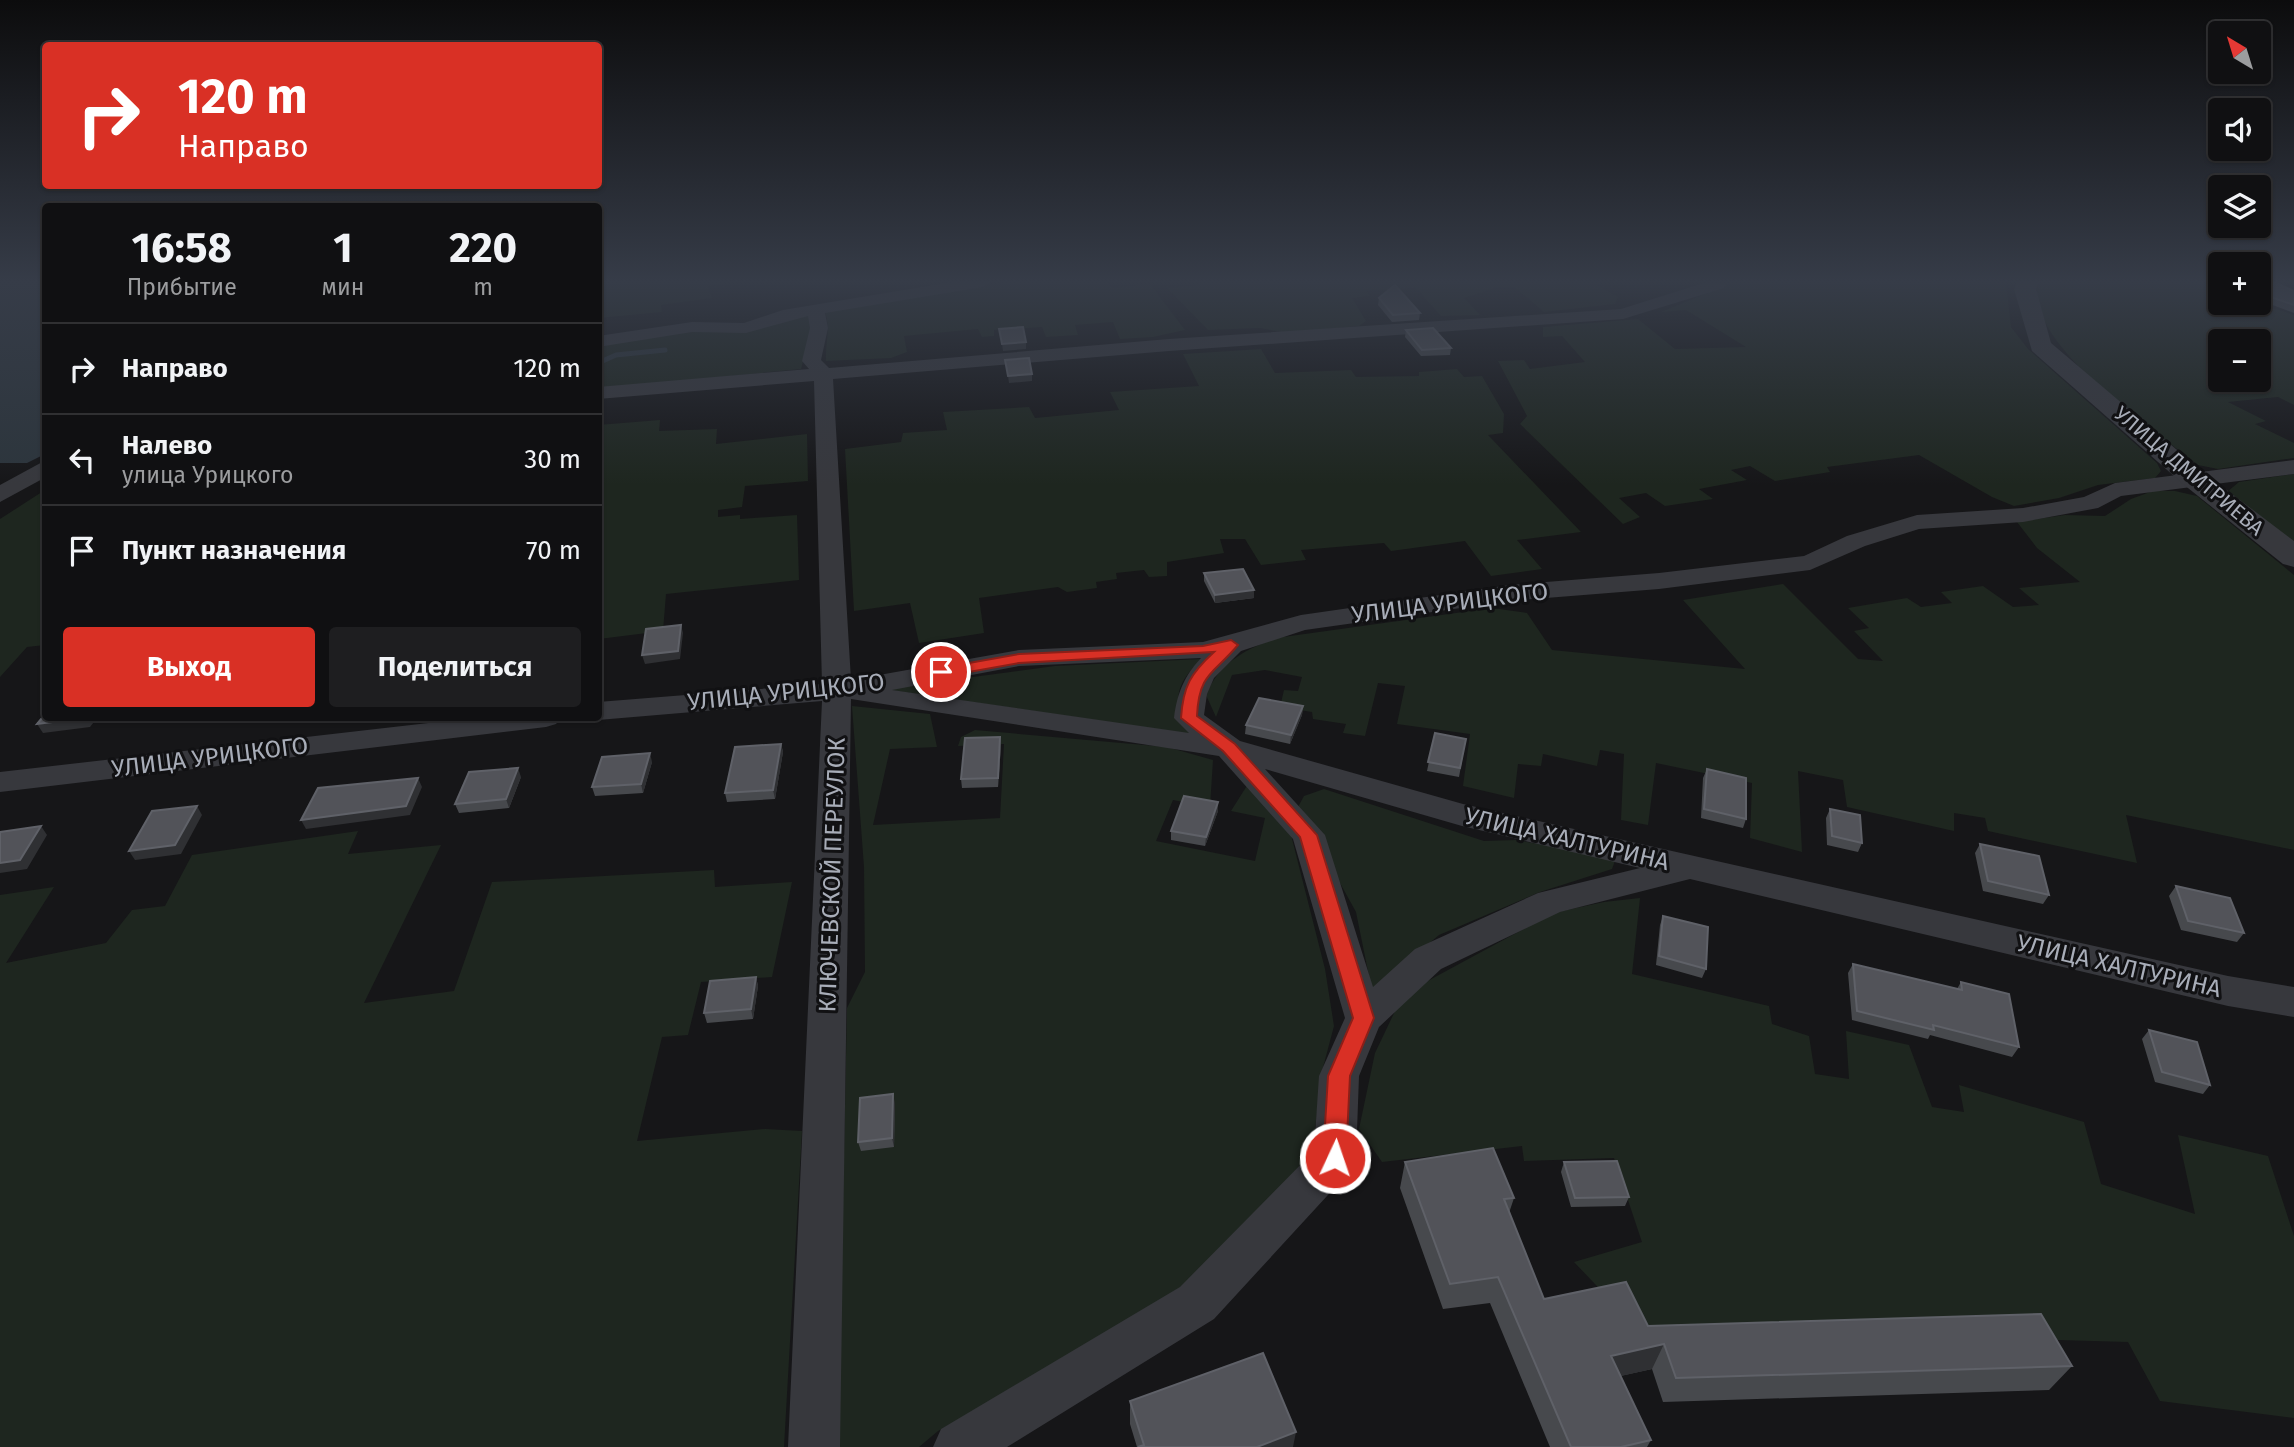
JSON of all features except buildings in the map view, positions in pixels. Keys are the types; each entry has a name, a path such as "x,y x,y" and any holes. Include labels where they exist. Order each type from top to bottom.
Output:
{"street":[{"name":"КЛЮЧЕВСКОЙ ПЕРЕУЛОК","path":"814,350 811,361 823,373 837,691 814,1447"},
{"path":"602,393 1136,350"},
{"name":"УЛИЦА ДМИТРИЕВА","path":"2045,350 2193,478 2294,557"},
{"name":"УЛИЦА УРИЦКОГО","path":"602,711 837,691 1019,658 1203,650 1231,645 1301,623 1510,593 1659,581 1811,564 1856,541 1917,522 2036,512 2090,503 2115,491 2193,478 2294,467"},
{"path":"0,495 42,469"},
{"path":"1231,645 1202,671 1190,694 1189,718 1229,748 1308,835 1363,1018"},
{"name":"УЛИЦА ХАЛТУРИНА","path":"837,691 1229,748 1462,815 2228,991 2294,1002"},
{"name":"УЛИЦА УРИЦКОГО","path":"0,782 520,721"},
{"path":"959,1447 1197,1303 1335,1158 1339,1076 1363,1018 1428,959 1550,902 1691,867"}],"shaded area":[{"path":"0,350 42,350 42,456 27,463 0,463"},
{"path":"602,350 806,350 801,369 602,389"},
{"path":"827,350 907,350 907,352 891,358 826,361"},
{"path":"1261,350 1275,373 1351,370 1356,377 1419,376 1419,372 1457,369 1464,377 1482,376 1504,414 1503,433 1488,435 1581,532 1517,540 1542,569 1491,576 1465,541 1391,551 1384,543 1301,550 1306,560 1261,565 1245,539 1220,539 1224,553 1167,562 1167,576 1149,577 1144,570 1116,573 1117,579 1096,582 1097,588 1067,592 1058,587 979,598 984,633 919,643 910,603 854,611 845,449 901,442 903,433 947,430 943,412 1029,407 1035,418 1119,410 1110,392 1199,386 1183,354"},
{"path":"1574,350 2029,350 2157,463 2161,471 2155,478 2098,485 2059,498 2014,506 1992,497 1919,455 1827,467 1830,472 1775,481 1750,466 1731,470 1747,480 1699,489 1713,499 1665,506 1646,493 1619,498 1640,517 1623,524 1520,424 1527,416 1498,361 1524,360 1530,369 1585,362"},
{"path":"2064,350 2208,350 2208,392 2271,392 2271,350 2294,350 2294,405 2278,397 2228,402 2266,421 2255,424 2294,443 2294,458 2218,469 2198,465 2096,383"},
{"path":"660,420 659,431 717,429 716,444 807,434 808,481 745,486 742,507 718,510 718,517 740,515 740,519 797,515 799,580 666,594 663,631 602,639 602,425"},
{"path":"2294,474 2294,544 2227,492 2239,482"},
{"path":"2153,491 2175,491 2197,496 2294,575 2294,850 2126,815 2137,863 1988,831 1985,818 1954,813 1954,831 1847,807 1843,780 1798,771 1802,852 1750,838 1752,783 1656,763 1648,825 1621,820 1624,754 1600,750 1597,766 1543,754 1541,766 1518,764 1514,798 1463,786 1470,734 1397,724 1405,686 1378,683 1365,736 1343,733 1346,724 1313,719 1312,712 1280,707 1284,690 1298,691 1302,677 1265,670 1232,675 1216,717 1206,695 1226,666 1254,647 1276,638 1492,608 1527,613 1552,650 1745,669 1683,600 1783,584 1858,659 1883,661 1854,631 1869,628 1848,608 1907,598 1921,607 1952,603 1941,592 1983,586 2013,607 2039,605 2019,588 2080,582 2037,548 2017,522 2065,515 2105,516 2131,499"},
{"path":"42,492 42,645 27,647 0,677 0,519"},
{"path":"1201,659 1184,680 1178,701 1180,720 1198,735 883,689 1055,666"},
{"path":"852,706 930,714 937,747 890,749 873,825 1000,818 1004,744 958,746 961,737 975,730 1167,747 1213,760 1210,807 1173,800 1156,841 1255,861 1265,818 1231,811 1248,784 1289,827 1325,969 1334,1026 1321,1075 1313,1149 1288,1189 1177,1295 938,1431 919,1447 838,1447 847,1008 865,972 864,867"},
{"path":"1324,789 1484,841 1516,840 1616,858 1612,869 1540,892 1439,935 1372,991 1356,912 1298,807 1304,796"},
{"path":"358,831 348,854 441,845 364,1003 454,991 492,882 714,870 715,887 792,882 772,977 701,982 688,1035 662,1037 637,1141 765,1129 802,1131 784,1447 0,1447 0,895 54,887 6,963 106,943 132,910 165,906 192,855"},
{"path":"1640,898 1632,974 1769,1006 1772,1024 1809,1036 1815,1074 1849,1079 1846,1031 1909,1045 1932,1107 1964,1112 1959,1085 2084,1122 2101,1184 2195,1214 2178,1135 2268,1156 2294,1236 2294,1418 2160,1401 2128,1342 2020,1339 1645,1350 1615,1305 1574,1262 1642,1242 1614,1158 1524,1161 1522,1146 1382,1162 1359,1129 1375,1053 1396,1009 1424,983 1553,913 1604,902"}],"waterway":[{"path":"602,361 616,355 665,350"}],"route":[{"path":"941,672 1019,658 1203,650 1231,645 1202,671 1190,694 1189,718 1229,748 1308,835 1363,1018 1339,1076 1335,1158"}]}
